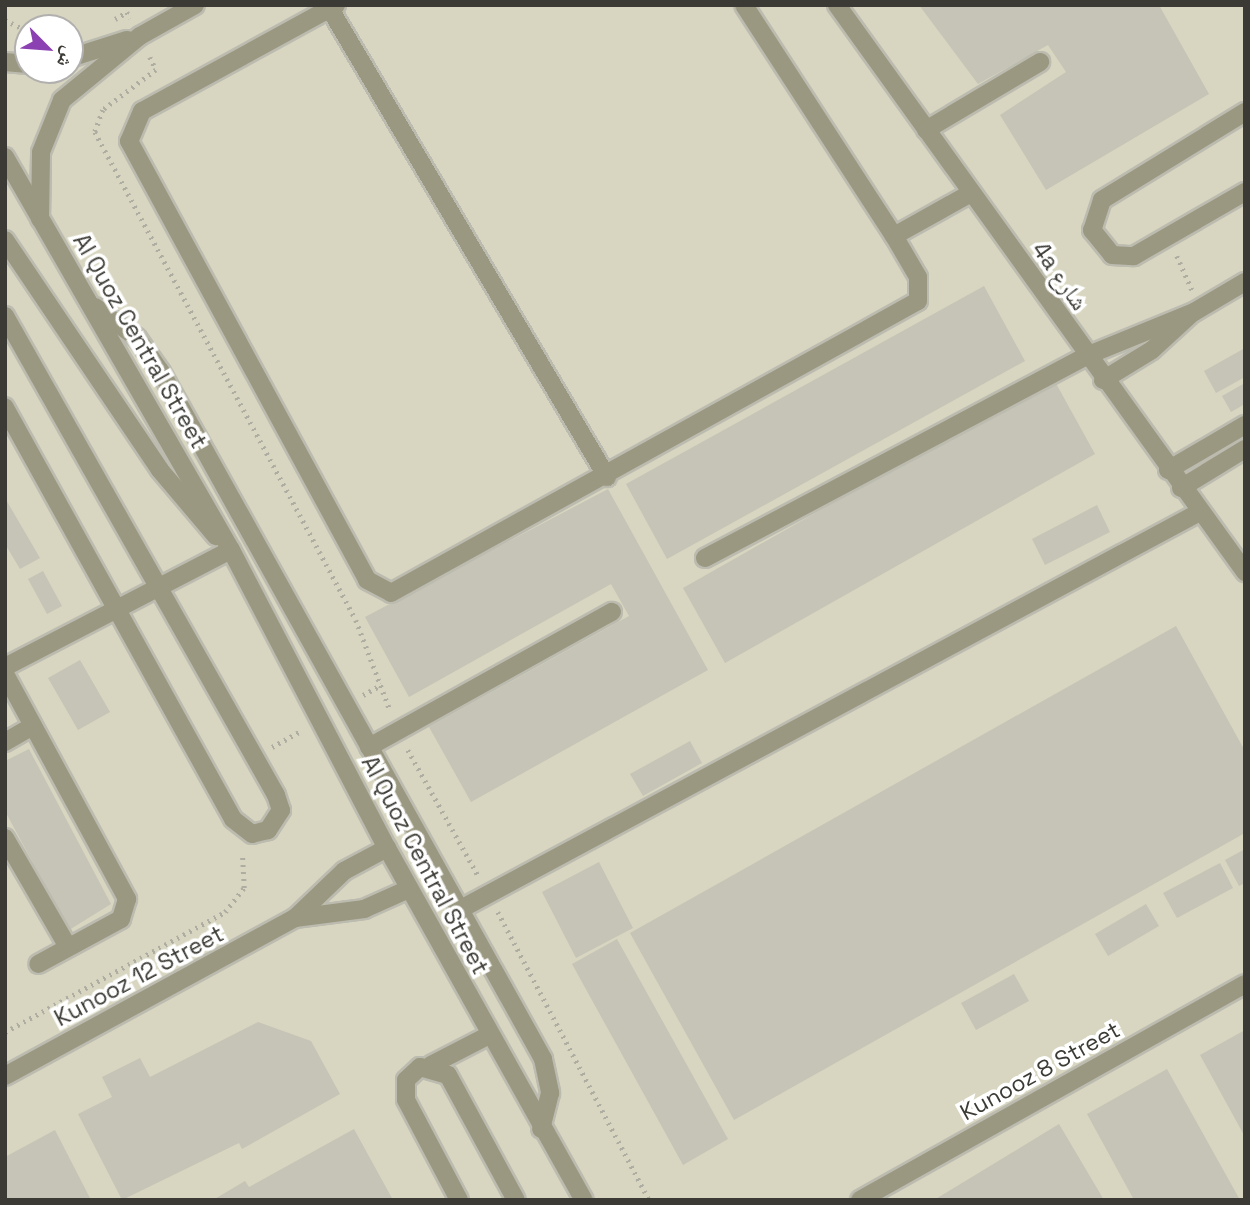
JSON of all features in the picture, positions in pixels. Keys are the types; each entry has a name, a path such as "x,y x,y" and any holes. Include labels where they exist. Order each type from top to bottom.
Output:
{"street":[{"path":"40,219 41,152 52,116 74,86 140,36 195,5"},
{"path":"607,477 333,7 142,111 129,141 367,580 382,591 401,590 607,477 914,307 921,285 894,236 744,5"},
{"name":"4a شارع","path":"837,5 1198,513 1245,572"},
{"path":"84,54 140,36"},
{"path":"926,130 1040,62"},
{"path":"1244,113 1102,200 1092,219 1096,241 1112,255 1134,256 1245,192"},
{"name":"Al Quoz Central Street","path":"5,157 231,550 409,889 541,1129 584,1200"},
{"path":"894,236 971,193"},
{"name":"Al Quoz Central Street","path":"5,240 176,492 231,550"},
{"path":"705,558 1086,356 1197,309 1245,282"},
{"path":"93,306 124,326 156,363 543,1059 550,1093 541,1129"},
{"path":"1104,380 1152,350 1197,309"},
{"path":"5,316 280,802 279,818 268,830 253,834 233,819 5,407"},
{"path":"1168,470 1245,425"},
{"path":"1181,488 1245,449"},
{"path":"459,910 1198,513"},
{"path":"38,964 121,919 127,899 33,726 7,665 115,605 231,550"},
{"path":"369,747 612,612"},
{"path":"5,742 33,726"},
{"path":"5,838 68,947"},
{"name":"Kunooz 12 Street","path":"5,1076 295,918 344,871 387,848"},
{"name":"Kunooz 12 Street","path":"295,918 341,915 409,889"},
{"name":"Kunooz 8 Street","path":"860,1200 1245,984"},
{"path":"459,1200 406,1100 412,1072 489,1035"},
{"path":"431,1065 448,1075 516,1200"}],"path":[{"path":"140,36 156,70 103,110 95,132 356,620 398,731 489,894 649,1200"},
{"path":"1168,236 1197,309"},
{"path":"5,1032 225,912 244,888 236,844"}],"shaded area":[{"path":"5,5 1245,5 1245,1200 5,1200"}],"building":[{"path":"919,5 1159,5 1209,94 1046,190 1000,115 1066,72 1048,45 978,84"},
{"path":"984,286 1025,361 667,559 626,484"},
{"path":"1245,348 1245,377 1216,393 1204,371"},
{"path":"1053,378 1095,454 725,663 683,588"},
{"path":"1245,383 1245,404 1231,412 1222,396"},
{"path":"608,489 708,670 471,802 429,727 629,616 611,584 409,697 365,617"},
{"path":"5,498 40,558 20,569 5,544"},
{"path":"1097,505 1110,532 1045,565 1032,539"},
{"path":"43,571 62,606 47,614 28,579"},
{"path":"1176,626 1245,751 1245,833 734,1120 630,933"},
{"path":"80,660 110,712 78,730 48,678"},
{"path":"690,741 702,763 643,796 630,774"},
{"path":"29,749 111,904 69,930 5,811 5,761"},
{"path":"1245,849 1245,883 1239,886 1225,860"},
{"path":"599,862 633,928 576,958 542,892"},
{"path":"1220,863 1233,888 1177,918 1163,893"},
{"path":"1146,904 1159,926 1108,956 1095,934"},
{"path":"617,939 728,1139 683,1165 572,964"},
{"path":"1014,974 1029,1001 976,1030 961,1003"},
{"path":"258,1022 311,1041 340,1094 242,1149 239,1143 122,1200 78,1114 112,1097 102,1077 140,1058 150,1077"},
{"path":"1245,1030 1245,1137 1200,1055"},
{"path":"1167,1069 1240,1200 1134,1200 1087,1114"},
{"path":"1059,1124 1104,1200 934,1200"},
{"path":"354,1129 393,1200 213,1200 245,1181 249,1187"},
{"path":"55,1130 91,1200 5,1200 5,1157"}]}
